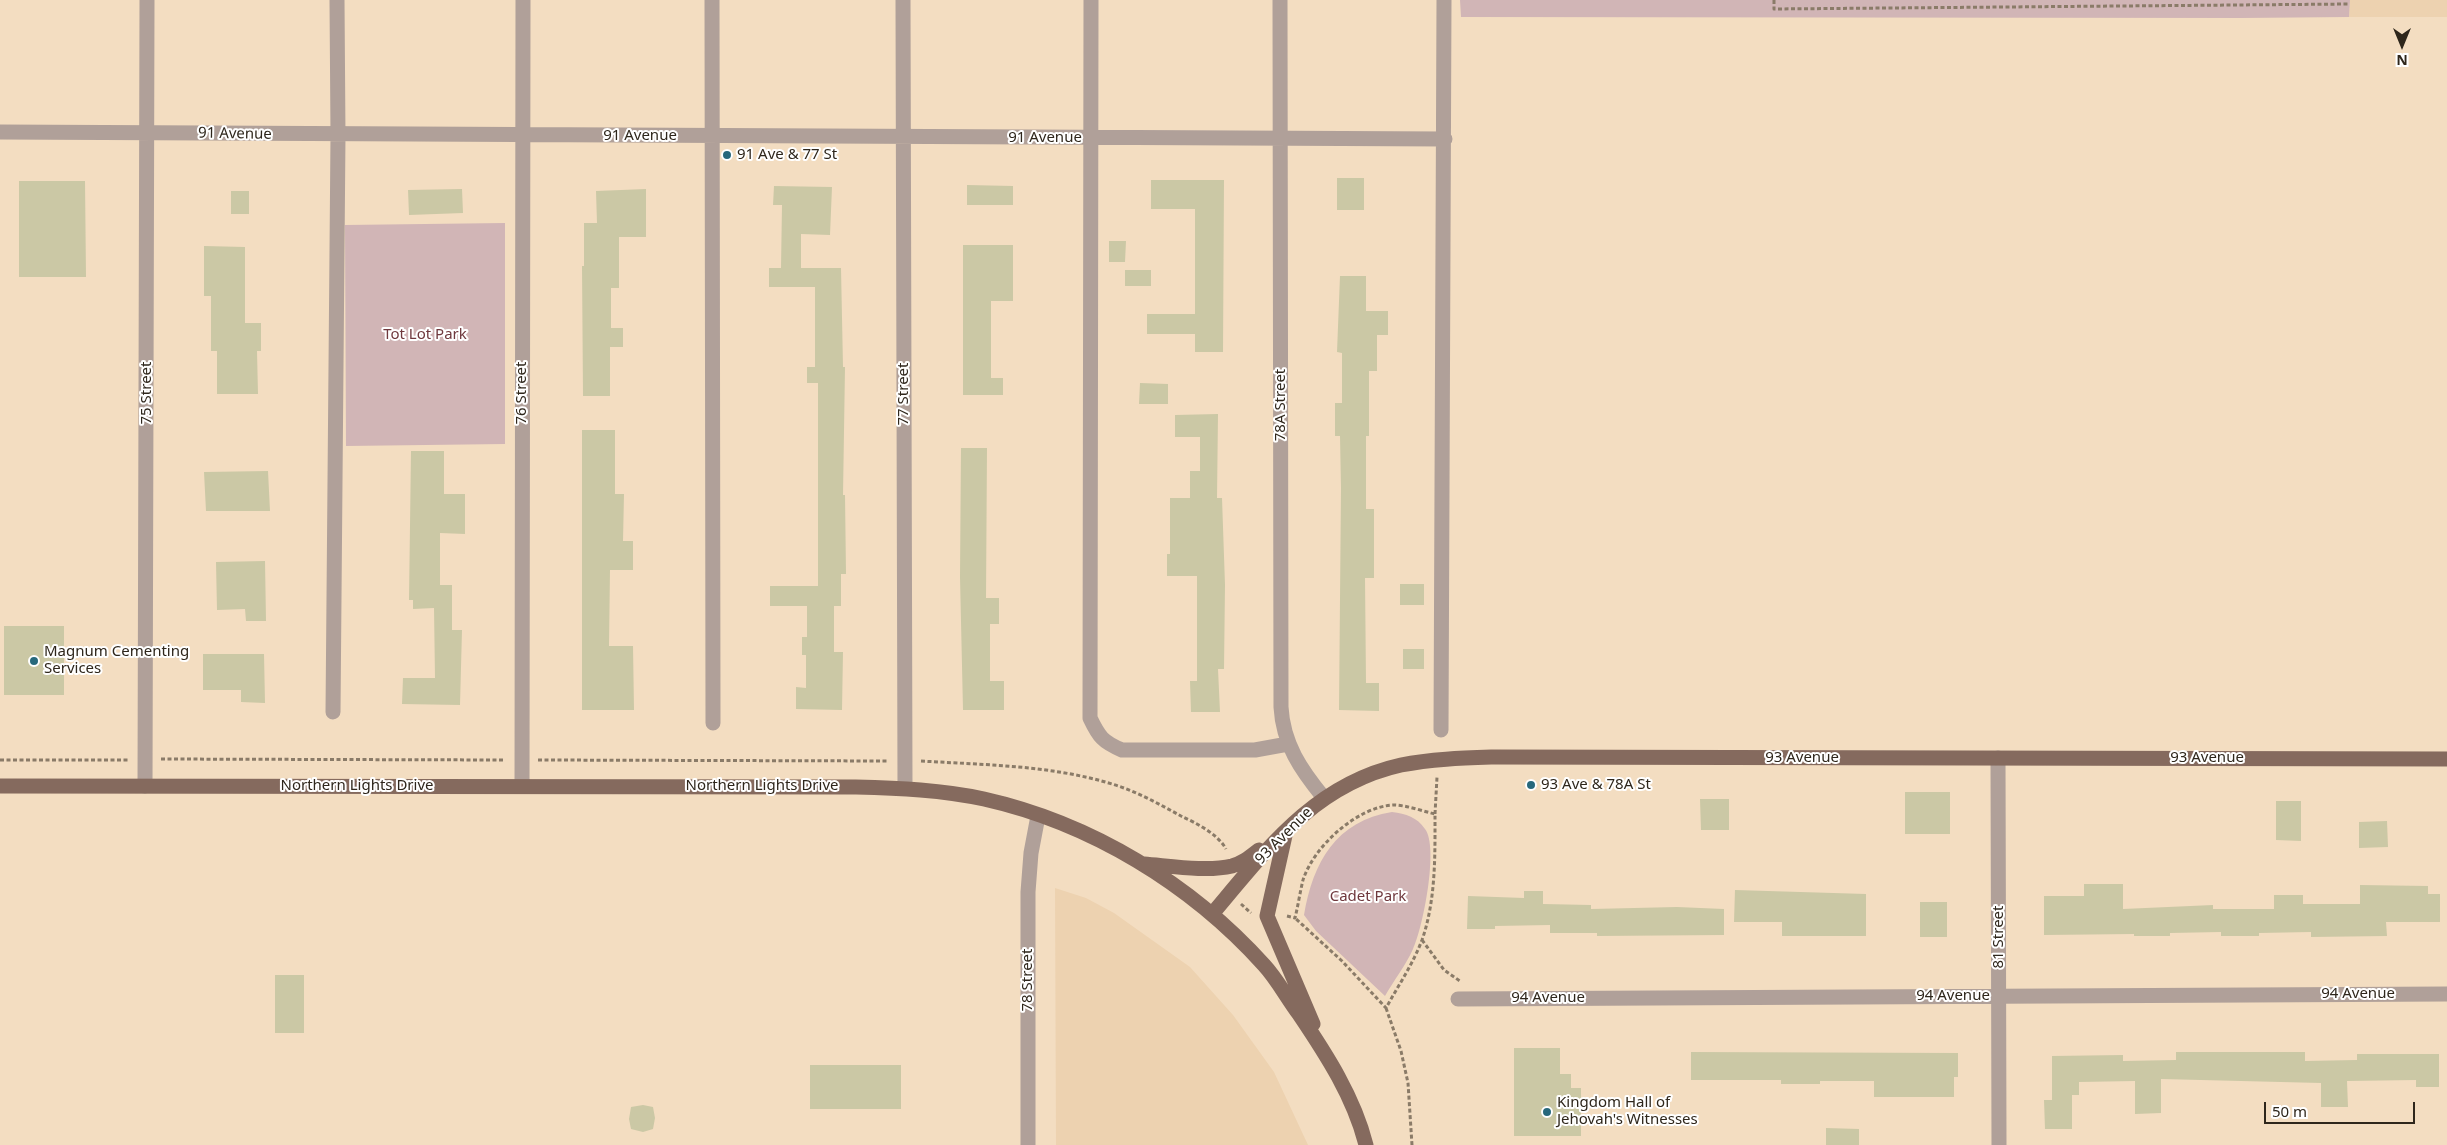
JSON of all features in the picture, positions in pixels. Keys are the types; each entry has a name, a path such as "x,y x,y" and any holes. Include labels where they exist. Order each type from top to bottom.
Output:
{"main road":[{"name":"93 Avenue","path":"1213,913 1286,830 1302,814 1324,798 1348,784 1382,770 1439,760 1492,757 2447,759"},
{"name":"Northern Lights Drive","path":"0,786 905,788 984,799 1038,816 1111,846 1144,864 1213,913 1265,966 1326,1054 1351,1106 1366,1145"},
{"path":"1144,864 1212,868 1231,866 1244,862 1286,830"},
{"path":"1286,830 1267,916 1326,1054"}],"street":[{"name":"75 Street","path":"145,786 148,0"},
{"path":"333,712 338,135 337,0"},
{"name":"76 Street","path":"522,786 523,0"},
{"path":"712,0 713,722"},
{"name":"77 Street","path":"903,0 905,788"},
{"path":"1091,0 1090,718 1097,733 1107,744 1122,750 1140,752 1255,750 1288,744"},
{"name":"78A Street","path":"1280,0 1282,726 1288,744 1304,774 1324,798"},
{"path":"1441,730 1445,139 1444,0"},
{"name":"91 Avenue","path":"0,132 1445,139"},
{"name":"81 Street","path":"1998,758 1999,1145"},
{"name":"78 Street","path":"1028,1145 1028,892 1031,853 1038,816"},
{"name":"94 Avenue","path":"1458,999 2447,994"}],"path":[{"path":"1774,0 1774,9 2350,4"},
{"path":"0,760 522,760"},
{"path":"1386,1008 1422,940 1431,895 1435,859 1435,814 1439,760"},
{"path":"1295,918 1304,879 1320,852 1336,833 1349,823 1376,808 1395,805 1435,814"},
{"path":"1279,915 1295,918 1342,961 1386,1008 1401,1052 1408,1083 1412,1145"},
{"path":"1422,940 1444,970 1483,999"}],"shaded area":[{"path":"2350,0 2447,0 2447,17 2349,17"},
{"path":"1055,888 1086,898 1114,913 1190,967 1233,1015 1274,1072 1308,1145 1056,1145"}],"green space":[{"path":"1460,0 2350,0 2349,17 2241,18 1461,17"},
{"name":"Tot Lot Park","path":"505,223 505,444 346,446 345,225"},
{"name":"Cadet Park","path":"1392,812 1411,817 1425,829 1429,838 1430,869 1425,907 1417,939 1407,961 1385,996 1316,931 1304,915 1314,878 1321,861 1330,847 1356,824"}],"building":[{"path":"1337,178 1364,178 1364,210 1337,210"},
{"path":"1151,180 1224,180 1223,352 1195,352 1195,334 1147,334 1147,314 1195,314 1195,209 1151,209"},
{"path":"19,181 85,181 86,277 19,277"},
{"path":"967,185 1013,186 1013,205 967,205"},
{"path":"774,186 832,187 830,235 801,234 801,268 841,268 843,367 845,367 843,495 845,495 846,574 841,574 841,606 834,606 834,652 843,652 842,710 796,709 796,687 806,688 806,655 802,655 802,637 807,637 807,606 770,606 770,586 818,586 818,383 807,383 807,367 815,367 815,287 769,287 769,268 781,268 782,205 773,205"},
{"path":"462,189 463,213 409,215 408,190"},
{"path":"646,189 646,237 619,237 619,288 611,288 611,328 623,328 623,347 610,347 610,396 583,396 582,266 584,266 584,223 597,223 596,191"},
{"path":"231,191 249,191 249,214 231,214"},
{"path":"1109,241 1126,241 1125,262 1109,262"},
{"path":"963,245 1013,245 1013,301 991,301 991,378 1003,378 1003,395 963,395"},
{"path":"204,246 245,247 245,323 261,323 261,351 257,351 258,394 217,394 217,351 211,351 211,296 204,296"},
{"path":"1125,270 1151,270 1151,286 1125,286"},
{"path":"1340,276 1366,276 1366,311 1388,311 1388,335 1377,335 1377,371 1369,371 1369,436 1366,436 1366,509 1374,509 1374,578 1365,578 1366,683 1379,683 1379,711 1339,710 1341,488 1340,436 1335,436 1335,403 1342,403 1342,353 1337,352"},
{"path":"1140,383 1168,384 1168,404 1139,404"},
{"path":"1218,414 1217,498 1222,498 1225,585 1224,669 1218,669 1220,712 1191,712 1190,681 1197,681 1197,576 1167,576 1167,554 1170,554 1170,498 1190,498 1190,471 1200,471 1200,437 1175,437 1175,415"},
{"path":"582,430 615,430 615,494 624,494 623,541 633,541 633,570 610,570 609,646 633,646 634,710 582,710"},
{"path":"961,448 987,448 986,598 999,598 999,624 990,624 990,681 1004,681 1004,710 963,710 960,577"},
{"path":"411,451 444,451 444,494 465,494 465,534 440,533 440,585 452,585 452,630 462,630 460,705 402,704 403,678 435,678 434,608 413,609 413,600 409,600"},
{"path":"268,471 270,511 206,511 204,472"},
{"path":"265,561 266,621 246,621 245,609 217,610 216,562"},
{"path":"1400,584 1424,584 1424,605 1400,605"},
{"name":"Magnum Cementing Services","path":"4,626 64,626 64,695 4,695"},
{"path":"1403,649 1424,649 1424,669 1403,669"},
{"path":"203,654 264,654 265,703 241,702 241,690 203,690"},
{"path":"1905,792 1950,792 1950,834 1905,834"},
{"path":"1700,799 1729,799 1729,830 1701,830"},
{"path":"2276,801 2301,801 2301,841 2276,840"},
{"path":"2387,821 2388,847 2359,848 2359,822"},
{"path":"2084,884 2123,884 2123,909 2213,905 2213,909 2274,909 2274,895 2303,895 2303,904 2360,904 2360,885 2428,886 2428,894 2440,894 2440,922 2386,922 2387,936 2311,937 2311,932 2259,933 2259,936 2221,936 2221,932 2170,933 2170,936 2134,936 2134,934 2044,935 2044,896 2084,896"},
{"path":"1735,890 1866,894 1866,936 1782,936 1782,922 1734,922"},
{"path":"1524,891 1543,891 1543,904 1591,905 1591,909 1677,907 1724,909 1724,935 1597,936 1597,933 1550,933 1550,925 1495,926 1495,929 1467,929 1468,896 1524,898"},
{"path":"1920,902 1947,902 1947,937 1920,937"},
{"path":"275,975 304,975 304,1033 275,1033"},
{"name":"Kingdom Hall of Jehovah's Witnesses","path":"1514,1048 1560,1048 1560,1074 1571,1074 1571,1088 1581,1088 1581,1136 1514,1136"},
{"path":"1691,1052 1958,1053 1958,1077 1954,1077 1954,1097 1874,1097 1874,1081 1820,1081 1820,1084 1781,1084 1781,1080 1691,1080"},
{"path":"2176,1052 2305,1052 2305,1061 2357,1060 2357,1054 2439,1054 2439,1087 2416,1087 2416,1080 2347,1081 2348,1107 2321,1107 2321,1083 2161,1079 2161,1113 2135,1114 2135,1081 2079,1082 2079,1095 2072,1095 2072,1129 2045,1129 2044,1100 2052,1100 2052,1056 2123,1055 2123,1061 2176,1060"},
{"path":"810,1065 901,1065 901,1109 810,1109"},
{"path":"643,1105 653,1107 655,1118 653,1129 643,1132 631,1129 629,1119 631,1107"},
{"path":"1826,1128 1859,1129 1859,1145 1826,1145"}],"place":[{"name":"91 Ave & 77 St","path":"727,155"},
{"name":"Magnum Cementing Services","path":"34,661"},
{"name":"93 Ave & 78A St","path":"1531,785"},
{"name":"Kingdom Hall of Jehovah's Witnesses","path":"1547,1112"}]}
